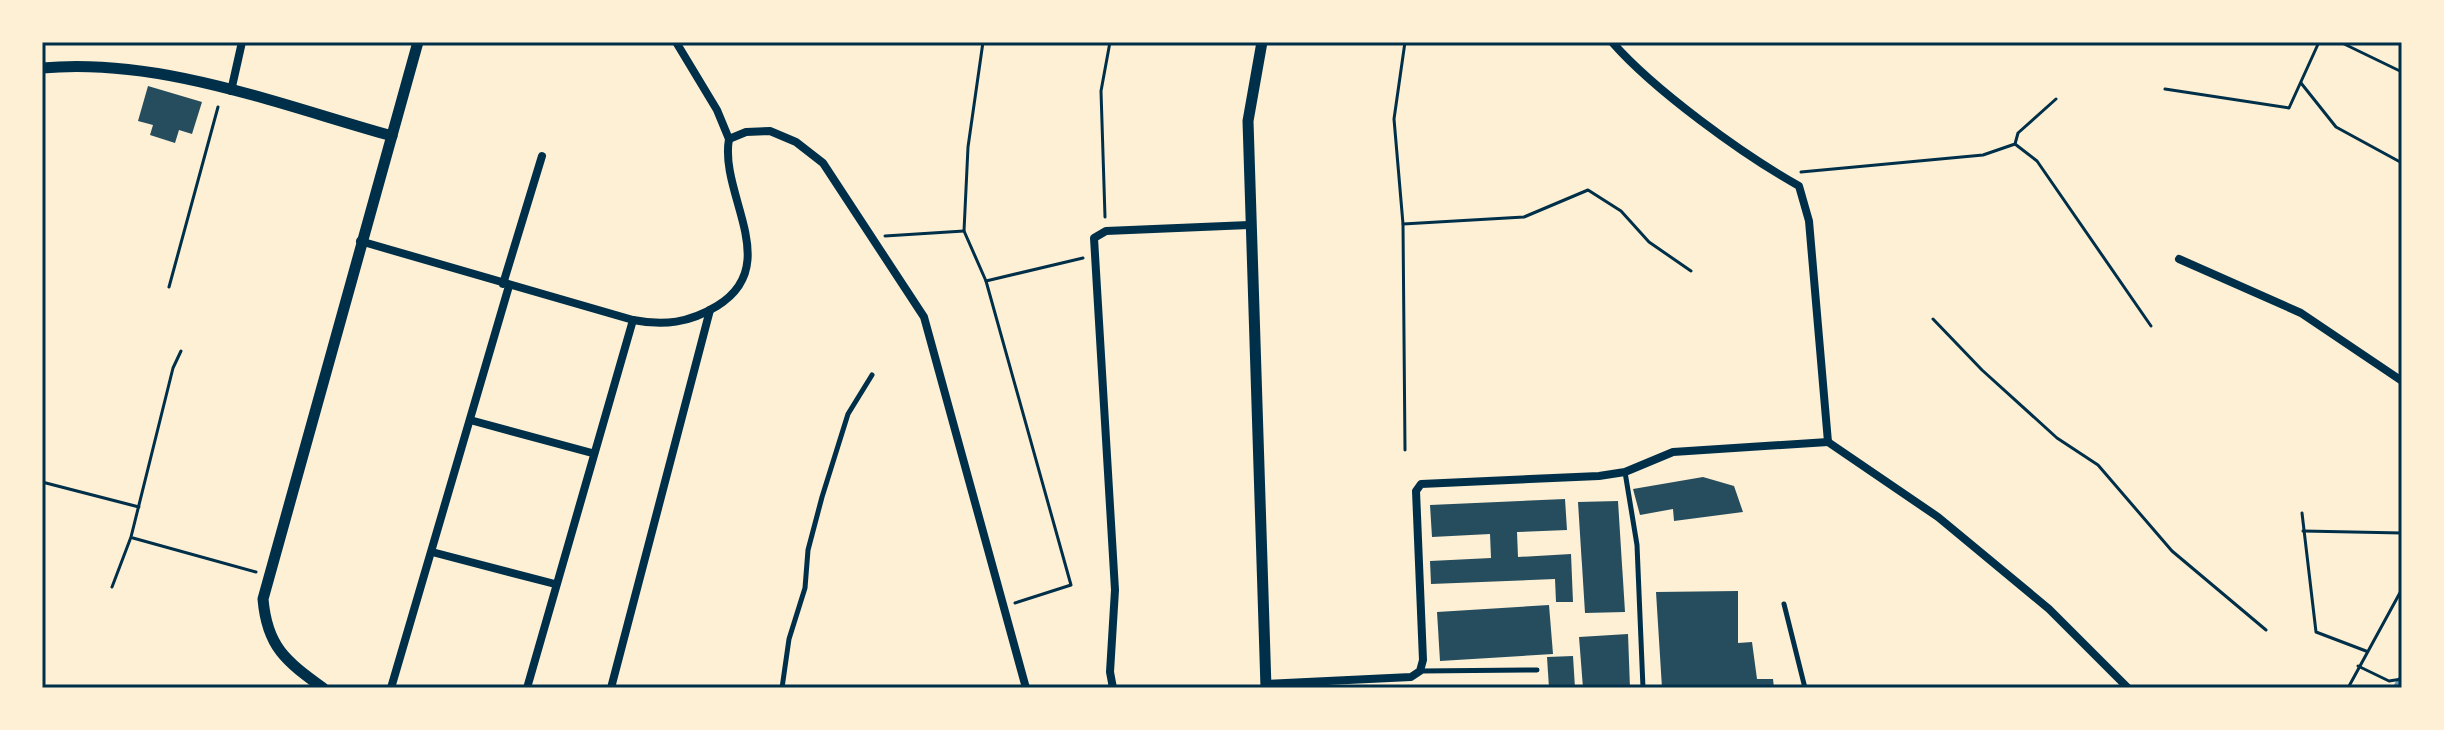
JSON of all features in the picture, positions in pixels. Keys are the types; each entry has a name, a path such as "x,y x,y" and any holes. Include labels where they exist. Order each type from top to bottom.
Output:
{"street":[{"path":"231,91 242,42"},
{"path":"323,688 283,658 265,624 263,599 360,241 418,42"},
{"path":"360,241 633,320 673,324 710,310 738,288 748,258 746,234 728,167 729,139 717,110 676,42"},
{"path":"1262,42 1248,121 1266,686 1411,677 1420,671 1423,660 1416,491 1421,484 1599,476 1625,472 1673,452 1828,442 1938,517 2049,609 2128,688"},
{"path":"1612,42 1634,67 1777,174 1799,186 1809,221 1828,442"},
{"path":"42,68 126,68 231,91 392,136"},
{"path":"729,139 758,129 796,142 823,163 874,237 927,327 1026,688"},
{"path":"391,688 470,420 542,156"},
{"path":"1113,688 1110,672 1115,590 1094,238 1106,231 1249,225"},
{"path":"2179,259 2301,313 2402,381"},
{"path":"611,688 710,310"},
{"path":"527,688 592,453 633,320"},
{"path":"470,420 592,453"},
{"path":"432,552 555,584"}],"lane":[{"path":"782,688 789,639 805,588 808,550 822,497 848,414 872,375"},
{"path":"1625,472 1637,545 1643,688"},
{"path":"1784,604 1805,688"},
{"path":"1420,671 1537,670"}],"path":[{"path":"983,42 968,147 964,231 986,281 1071,585 1003,606"},
{"path":"1106,231 1101,91 1110,42"},
{"path":"1405,42 1394,119 1403,224 1405,450"},
{"path":"2165,89 2289,108 2319,42"},
{"path":"2340,42 2402,72"},
{"path":"2301,83 2336,127 2402,163"},
{"path":"2015,144 2018,133 2056,99"},
{"path":"169,287 218,107"},
{"path":"1777,174 1983,155 2015,144"},
{"path":"2015,144 2037,161 2151,326"},
{"path":"1403,224 1524,217 1588,190 1621,211 1649,242 1691,271"},
{"path":"874,237 964,231"},
{"path":"986,281 1093,255"},
{"path":"1933,319 1982,370 2057,438 2098,465 2172,551 2266,630"},
{"path":"112,587 131,537 173,368 181,351"},
{"path":"42,482 139,507"},
{"path":"2302,513 2316,632 2366,651"},
{"path":"2303,531 2402,533"},
{"path":"131,537 268,576"},
{"path":"2348,688 2402,589"},
{"path":"2358,666 2389,681 2402,679"},
{"path":"2271,688 2288,688"}],"building":[{"path":"148,86 202,102 192,134 179,130 175,143 150,135 153,125 138,121"},
{"path":"1703,477 1734,486 1743,512 1674,521 1673,509 1640,515 1633,489"},
{"path":"1565,499 1567,530 1517,532 1518,557 1571,554 1573,602 1556,602 1555,579 1431,584 1430,561 1491,558 1490,534 1432,537 1430,505"},
{"path":"1618,501 1625,612 1585,613 1578,502"},
{"path":"1738,591 1738,643 1752,642 1757,679 1773,679 1774,688 1662,688 1656,592"},
{"path":"1549,605 1553,654 1440,661 1437,612"},
{"path":"1628,634 1630,688 1583,688 1579,637"},
{"path":"1573,656 1575,688 1549,688 1547,657"}],"waterway":[{"path":"2395,688 2402,676"}]}
